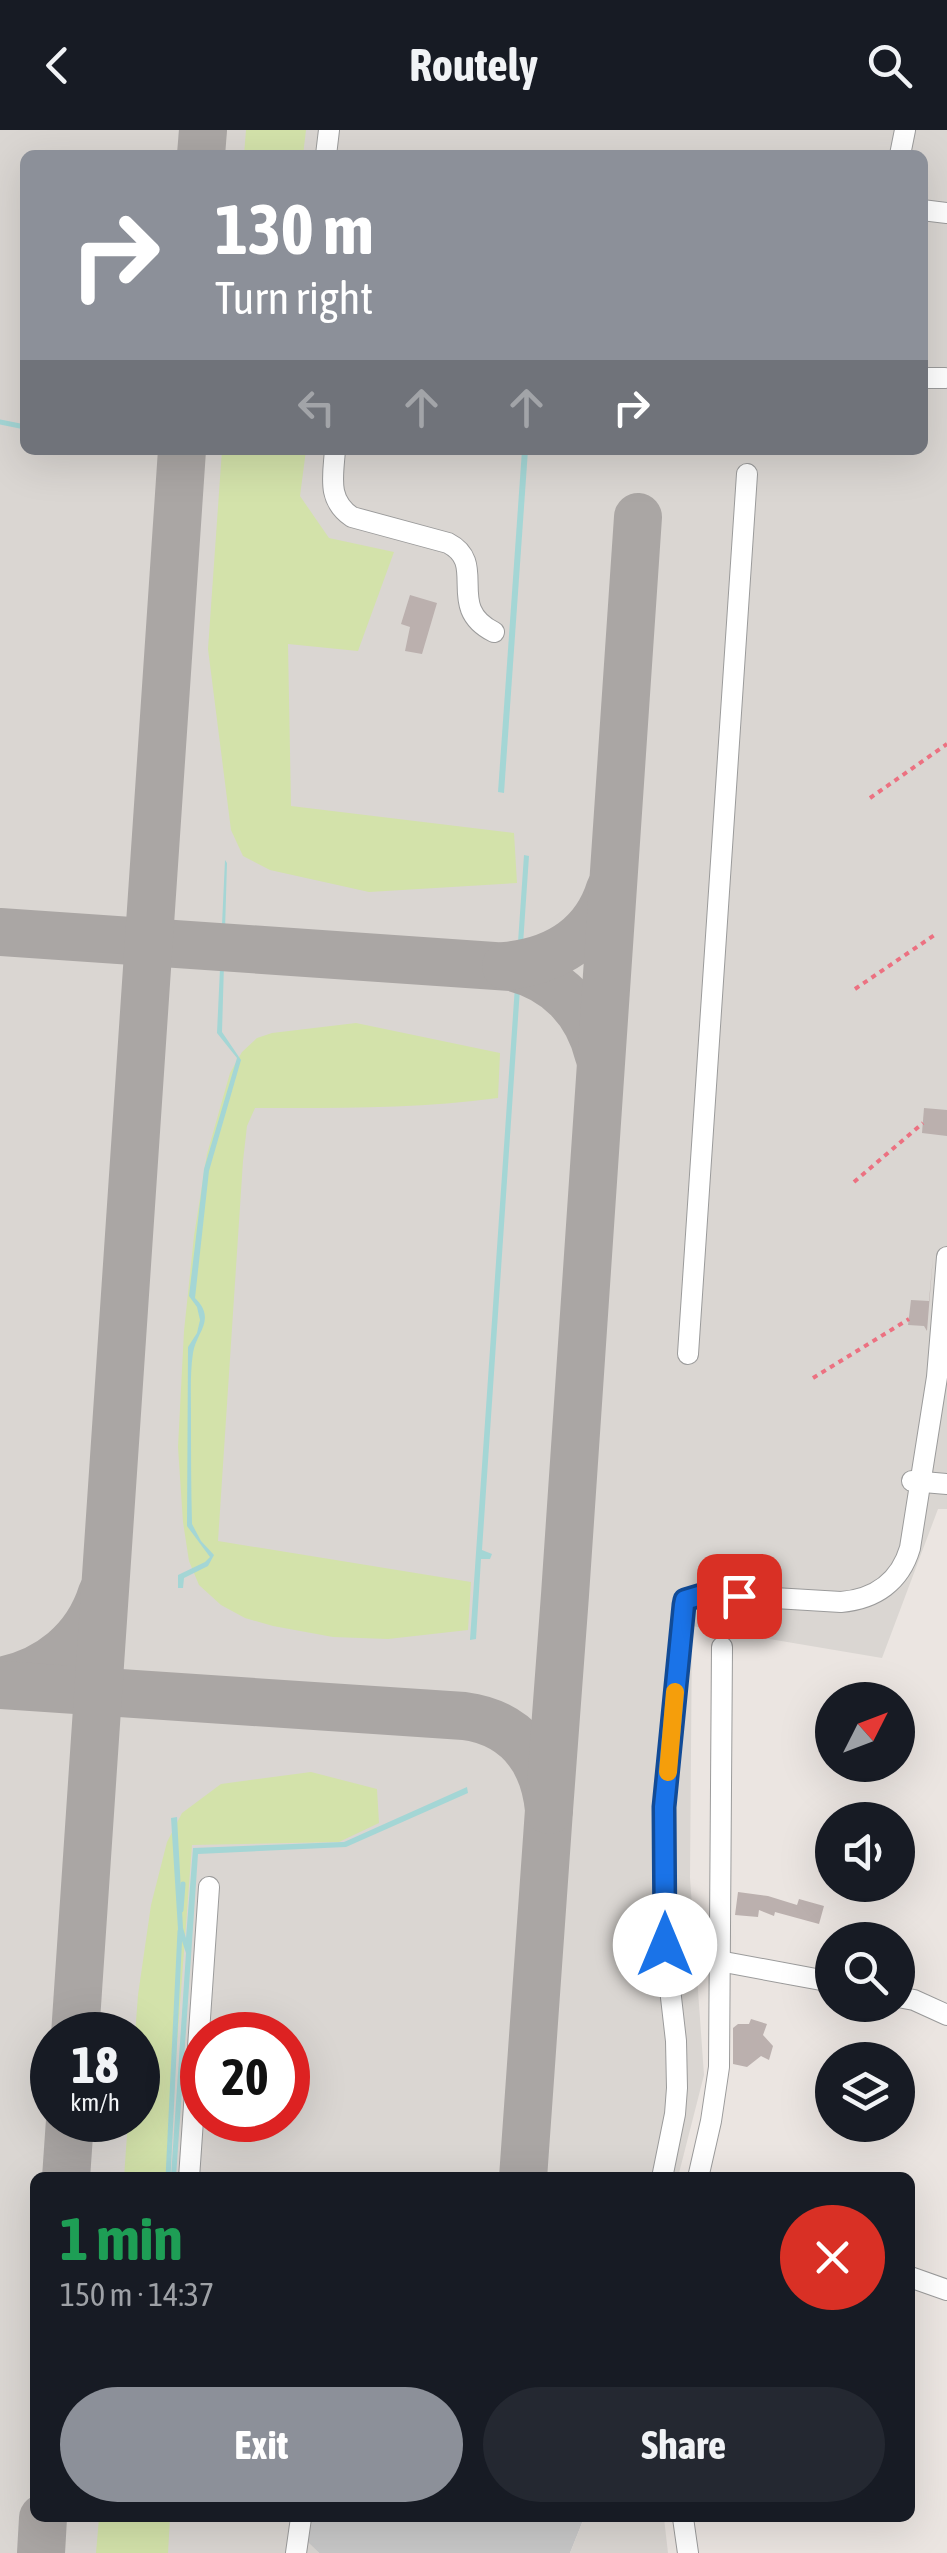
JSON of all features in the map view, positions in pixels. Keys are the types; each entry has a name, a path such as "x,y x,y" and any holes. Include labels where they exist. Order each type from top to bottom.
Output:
{"street":[{"path":"335,455 332,493 342,509 352,516 458,548 467,565 469,609 494,632"},
{"path":"688,1354 747,474"},
{"path":"663,2172 675,2114 677,2075 665,1945 664,1807 685,1600 705,1594 840,1602 872,1595 896,1576 908,1556 937,1377 947,1256"},
{"path":"919,1475 947,1465"},
{"path":"919,1475 947,1484"},
{"path":"699,2172 719,2067 722,1647"},
{"path":"190,2172 209,1888"},
{"path":"719,1961 815,1979"},
{"path":"915,2000 947,2014"},
{"path":"915,2279 947,2290"},
{"path":"296,2553 301,2522"},
{"path":"684,2522 688,2553"}],"path":[{"path":"870,798 947,744"},
{"path":"854,990 936,934"},
{"path":"854,1182 923,1123"},
{"path":"812,1378 909,1318"}],"shaded area":[{"path":"0,130 947,130 947,1509 938,1509 882,1658 692,1626 690,1878 704,2075 679,2172 30,2172 30,2522 305,2522 301,2535 319,2553 0,2553"},
{"path":"305,2522 582,2522 570,2553 319,2553 300,2535"},
{"path":"582,2522 664,2522 668,2553 570,2553"}],"green space":[{"path":"246,130 306,130 304,150 244,150"},
{"path":"222,455 305,455 300,496 329,538 394,552 358,651 288,644 291,806 514,833 517,883 369,892 270,870 243,856 231,830 208,649"},
{"path":"356,1023 500,1053 498,1098 407,1106 255,1108 247,1126 243,1161 218,1541 471,1582 468,1630 388,1639 333,1637 273,1626 245,1618 221,1605 199,1585 189,1561 178,1447 184,1331 207,1154 230,1073 242,1052 257,1038"},
{"path":"311,1772 377,1789 379,1823 339,1842 192,1845 167,2172 124,2172 126,2142 160,2142 160,2012 137,2012 151,1905 167,1842 182,1813 221,1784"},
{"path":"99,2522 170,2522 168,2553 96,2553"}],"water":[{"path":"522,455 528,455 504,793 498,792"},
{"path":"524,855 529,856 482,1550 492,1554 490,1559 481,1559 476,1639 470,1640"},
{"path":"225,860 222,1032 241,1060 209,1171 195,1298 205,1320 193,1353 191,1384 192,1524 214,1555 208,1566 184,1578 183,1588 178,1588 178,1575 210,1557 187,1526 188,1347 200,1320 189,1296 204,1169 237,1058 217,1033"},
{"path":"467,1787 468,1793 346,1847 198,1854 187,2012 182,2012 186,1953 178,1929 171,1818 177,1817 186,1938 193,1848 344,1842"},
{"path":"180,2043 180,2118 176,2172 171,2172"}],"building":[{"path":"410,595 437,603 422,654 405,651 410,627 401,624"},
{"path":"924,1108 947,1110 947,1136 922,1133"},
{"path":"933,1257 927,1331 924,1326 908,1325 911,1300 929,1301"},
{"path":"738,1892 797,1905 799,1899 824,1906 820,1922 815,1923 759,1910 758,1917 735,1915"},
{"path":"751,2019 767,2024 763,2035 773,2046 769,2060 761,2056 747,2067 733,2064 733,2028 749,2024"}],"waterway":[{"path":"0,422 20,426"},
{"path":"181,1910 183,1884"},
{"path":"168,2172 180,1931"}],"taxiway":[{"path":"201,150 203,130"},
{"path":"77,2012 182,455"},
{"path":"549,1810 638,517"},
{"path":"511,966 506,966 541,959 571,944 594,921 610,889"},
{"path":"0,932 511,967 543,979 568,998 587,1024 599,1056"},
{"path":"0,1681 34,1670 63,1652 86,1626 102,1593"},
{"path":"0,1685 464,1716 499,1726 513,1735 534,1760 549,1810 523,2172"},
{"path":"66,2172 68,2142"},
{"path":"41,2553 43,2522"}],"slow traffic":[{"path":"668,1772 675,1692"}],"route":[{"path":"665,1945 664,1807 685,1600 700,1595 739,1596"}]}
